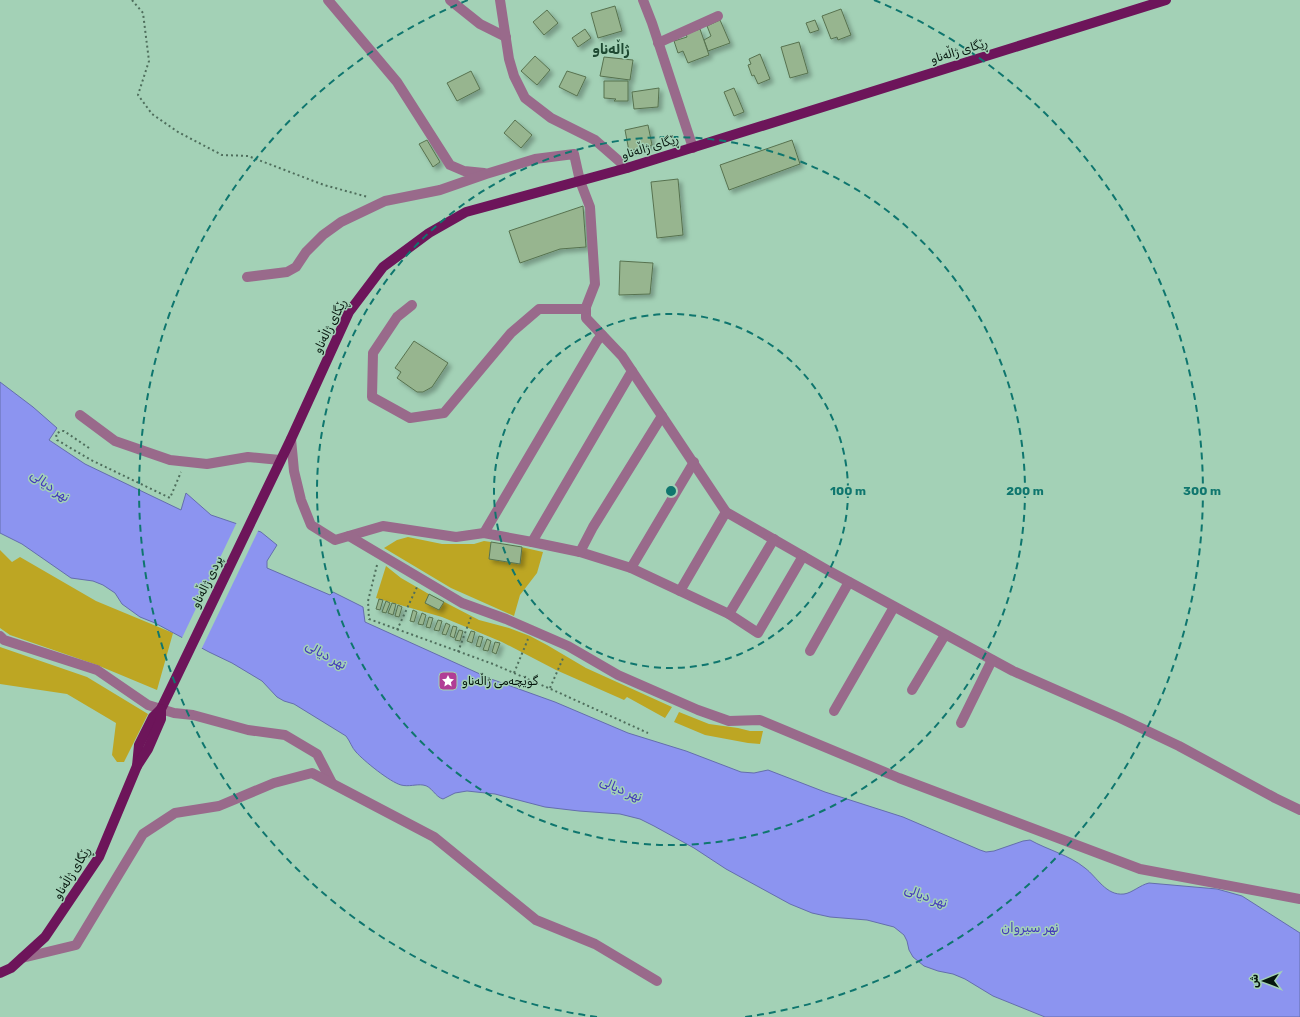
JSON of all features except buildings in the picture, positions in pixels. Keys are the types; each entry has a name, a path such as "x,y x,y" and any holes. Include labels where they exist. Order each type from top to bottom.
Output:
{"main road":[{"name":"ڕێگای ژاڵەناو","path":"270,480 291,439 349,312 383,267 428,233 466,212 627,168 1166,0"},
{"name":"پردی ژاڵەناو","path":"167,694 270,480"},
{"name":"ڕێگای ژاڵەناو","path":"0,973 11,968 45,937 99,857 137,766 139,745 153,717 161,709 167,694"}],"street":[{"path":"328,0 397,82 450,165 464,171 486,174"},
{"path":"450,0 480,24 506,37"},
{"path":"500,0 509,59 514,76 526,98 550,118 596,140 627,168"},
{"path":"643,0 693,148"},
{"path":"658,42 718,16"},
{"path":"247,277 287,272 296,267 306,252 323,235 341,222 385,200 440,190 535,159 574,154 580,181 590,207 595,284 586,309 586,318 622,356 726,512 894,607 1013,671 1120,718 1179,746 1300,810"},
{"path":"412,305 397,317 373,353 372,397 410,418 444,413 511,333 539,309 586,309"},
{"path":"484,533 597,340 602,335"},
{"path":"532,542 632,371"},
{"path":"80,415 115,441 170,460 206,464 248,457 280,460"},
{"path":"580,552 593,527 662,416"},
{"path":"291,439 294,471 301,500 311,525 335,540 383,526 456,537 484,533 580,552 631,568 729,614 758,633 802,556"},
{"path":"631,568 694,462"},
{"path":"680,591 726,512"},
{"path":"349,536 462,603 568,646 618,675 698,710 729,721 760,720 899,778 1140,869 1300,899"},
{"path":"729,614 774,539"},
{"path":"810,651 849,582"},
{"path":"834,711 894,607"},
{"path":"912,690 945,635"},
{"path":"0,636 4,640 97,670 148,705 174,713 193,715 248,730 285,735 317,754 332,783"},
{"path":"961,723 992,660"},
{"path":"22,958 76,945 143,834 174,813 219,806 274,782 312,773 434,838 536,920 595,944 657,980"}],"path":[{"path":"132,0 144,13 149,61 138,95 152,114 178,132 222,155 248,156 324,185 385,200"},
{"path":"89,448 64,431 60,431 56,434 56,440 91,460 170,498 185,462"},
{"path":"380,554 368,601 369,619 514,673 648,733"},
{"path":"397,630 421,579"},
{"path":"458,652 475,608"},
{"path":"514,673 531,630"},
{"path":"550,688 568,646"}],"shaded area":[{"path":"408,537 442,544 474,544 484,541 491,542 489,559 520,564 521,547 543,552 537,573 520,595 514,616 451,588 384,548 397,540"},
{"path":"0,550 12,562 20,557 96,601 173,633 157,690 97,665 10,635 0,628"},
{"path":"386,566 401,578 479,620 509,628 530,636 586,668 672,707 665,718 627,697 624,700 556,670 502,642 442,617 376,598"},
{"path":"0,647 87,677 148,714 124,762 117,762 112,755 116,723 67,694 0,684"},
{"path":"679,712 709,724 750,731 763,731 760,744 705,735 674,722"}],"water":[{"name":"نهر سیروان","path":"0,382 33,407 57,428 49,440 85,464 181,510 186,493 211,515 261,532 277,545 267,561 267,568 330,595 333,592 363,607 365,622 491,679 555,702 628,733 686,751 741,772 754,773 768,770 825,792 903,817 986,852 1030,840 1079,863 1107,889 1118,894 1133,891 1142,885 1149,883 1217,889 1242,896 1300,933 1300,1017 1045,1017 993,996 965,979 924,966 913,957 904,935 894,927 867,920 830,917 812,913 790,904 726,869 694,848 640,819 620,814 545,807 495,794 467,791 455,793 443,799 426,786 404,786 396,783 377,771 360,756 346,736 294,704 277,697 262,681 232,663 155,623 140,617 122,604 115,593 103,585 93,581 71,578 22,544 0,533"}],"pier":[{"path":"237,522 259,529 201,650 181,640"}],"place":[{"name":"گوێچەمی ژاڵەناو","path":"448,681"}],"district":[{"name":"ژاڵەناو","path":"611,49"}],"water label":[{"name":"نهر ديالى","path":"50,486"},
{"name":"نهر ديالى","path":"326,655"},
{"name":"نهر ديالى","path":"621,789"},
{"name":"نهر ديالى","path":"926,896"}]}
